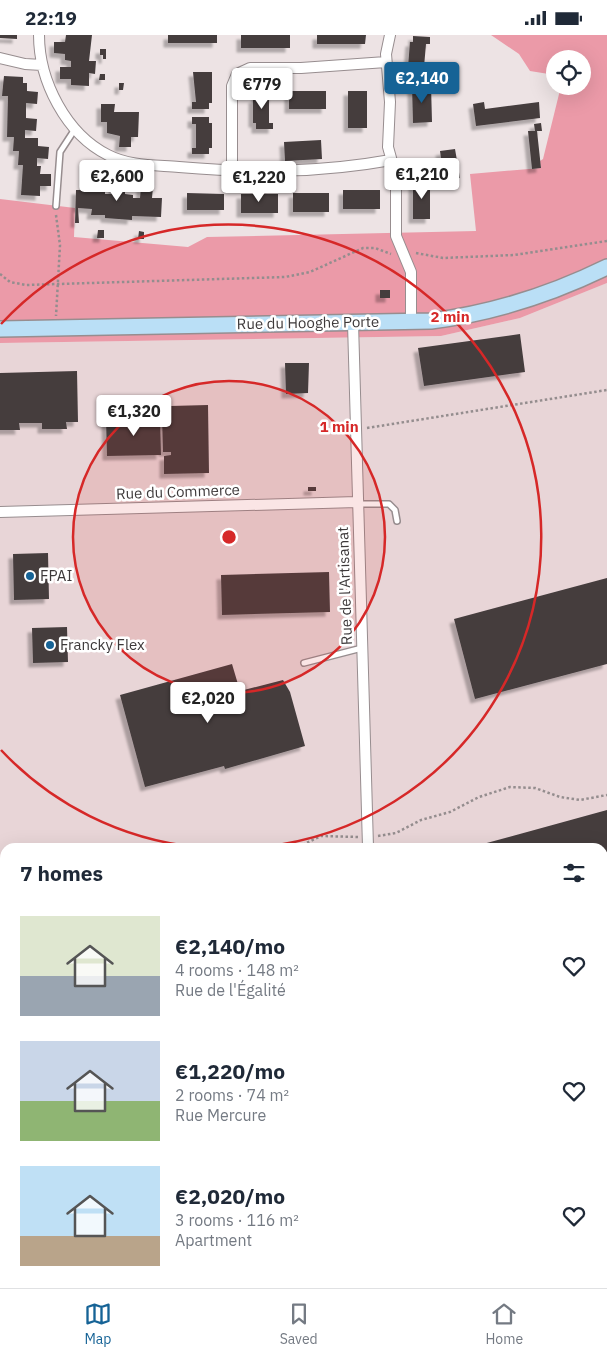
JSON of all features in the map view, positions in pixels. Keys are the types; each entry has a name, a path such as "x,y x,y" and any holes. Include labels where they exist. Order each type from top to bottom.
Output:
{"street":[{"path":"39,35 42,65 57,102 75,129 94,147 122,160 232,171 281,172 325,170 391,160"},
{"path":"390,35 386,62 390,102 388,147 396,176 396,236 410,272 411,322"},
{"path":"0,58 25,64 42,65"},
{"path":"232,171 232,86 234,78 240,71 250,68 301,68 386,62"},
{"name":"Rue du Hooghe Porte","path":"0,329 411,322 454,317 508,305 549,293 607,267"},
{"name":"Rue de l'Artisanat","path":"353,323 368,842"},
{"name":"Rue du Commerce","path":"0,511 357,503"}],"lane":[{"path":"56,206 60,152 75,129"},
{"path":"357,503 389,504 395,509 397,521"},
{"path":"304,663 362,648"}],"path":[{"path":"56,206 60,245 56,328"},
{"path":"0,274 15,284 58,285 285,277 310,272 363,248 375,248 392,254 404,255 417,252 443,258 514,255 607,241"},
{"path":"356,430 607,390"},
{"path":"306,843 321,836 368,842 391,834 422,819 450,812 479,797 510,787 529,787 580,801 607,795"}],"shaded area":[{"path":"491,35 607,35 607,283 520,318 441,336 0,343 0,199 75,208 74,237 188,247 207,237 476,231 470,174 541,168 540,161 543,159 559,95 591,95 591,50 546,50 546,74 530,71 519,54"},
{"path":"607,283 607,843 0,843 0,343 441,336 520,318"}],"building":[{"path":"0,35 17,35 17,39 0,38"},
{"path":"66,35 92,35 89,61 96,61 95,74 89,73 89,86 71,85 71,79 60,79 60,67 71,67 71,61 65,60 65,54 54,53 54,42 65,42"},
{"path":"168,35 217,35 217,43 168,43"},
{"path":"241,35 290,35 290,48 241,48"},
{"path":"317,35 366,35 365,44 317,44"},
{"path":"413,36 430,37 430,44 426,44 424,67 428,68 428,74 410,73 411,67 408,67 410,42 413,42"},
{"path":"100,49 106,49 106,59 103,59 103,55 100,55"},
{"path":"193,72 212,72 212,103 209,103 209,109 192,109 192,102 196,102"},
{"path":"100,74 105,74 105,80 99,80"},
{"path":"4,76 23,77 23,83 27,83 27,91 38,92 37,104 26,103 26,118 37,119 36,131 25,130 25,138 38,138 38,146 49,147 48,159 37,158 37,166 41,166 40,174 51,174 51,186 40,186 40,196 21,195 23,165 18,165 19,151 13,151 14,137 7,137 8,96 2,96"},
{"path":"119,83 124,83 123,90 119,90"},
{"path":"431,85 432,122 413,123 412,86"},
{"path":"289,91 326,91 326,109 289,109"},
{"path":"348,91 367,91 367,128 348,128"},
{"path":"256,92 273,92 273,99 269,99 269,123 273,123 273,129 256,129 256,123 253,123 253,98 256,99"},
{"path":"484,102 485,109 539,102 540,118 476,126 473,104"},
{"path":"101,104 115,104 114,112 139,112 138,137 131,137 131,147 119,147 120,136 107,133 107,122 101,122"},
{"path":"192,117 209,117 209,123 212,123 212,148 209,148 209,154 192,154 192,148 196,148 196,124 192,124"},
{"path":"541,123 542,131 537,131 541,168 532,169 528,131 535,131 534,124"},
{"path":"321,140 322,159 285,161 284,142"},
{"path":"455,149 460,178 444,180 440,151"},
{"path":"86,180 98,180 98,191 105,191 105,194 113,194 113,183 125,183 125,194 133,195 133,198 140,198 141,187 153,187 152,198 162,198 161,217 132,216 132,220 105,218 105,215 91,215 92,209 78,208 79,223 75,223 76,190 86,190"},
{"path":"413,181 430,181 430,219 413,219"},
{"path":"343,190 380,190 380,209 343,209"},
{"path":"187,193 224,194 224,210 187,210"},
{"path":"293,193 329,193 329,212 293,212"},
{"path":"241,194 278,194 278,213 241,213"},
{"path":"98,230 104,230 104,238 97,238"},
{"path":"139,231 144,232 144,239 138,239"},
{"path":"380,290 390,290 390,298 380,298"},
{"path":"520,334 525,372 424,386 418,348"},
{"path":"285,363 309,363 308,393 286,394"},
{"path":"77,371 78,422 66,422 67,429 42,429 42,423 19,423 20,430 0,430 0,373"},
{"path":"208,405 209,473 164,474 164,456 171,455 171,452 163,452 162,417 170,417 170,406"},
{"path":"160,418 161,455 107,456 106,419"},
{"path":"308,487 316,487 316,491 308,491"},
{"path":"48,553 49,599 14,600 13,554"},
{"path":"329,572 330,612 222,615 221,575"},
{"path":"607,578 607,664 475,699 454,619"},
{"name":"Francky Flex","path":"67,627 68,662 33,663 32,628"},
{"path":"232,664 240,691 283,680 290,692 305,746 225,769 224,766 145,787 120,695"},
{"path":"607,810 607,843 487,843"}],"place":[{"name":"FPAI","path":"30,576"},
{"name":"Francky Flex","path":"50,645"}]}
